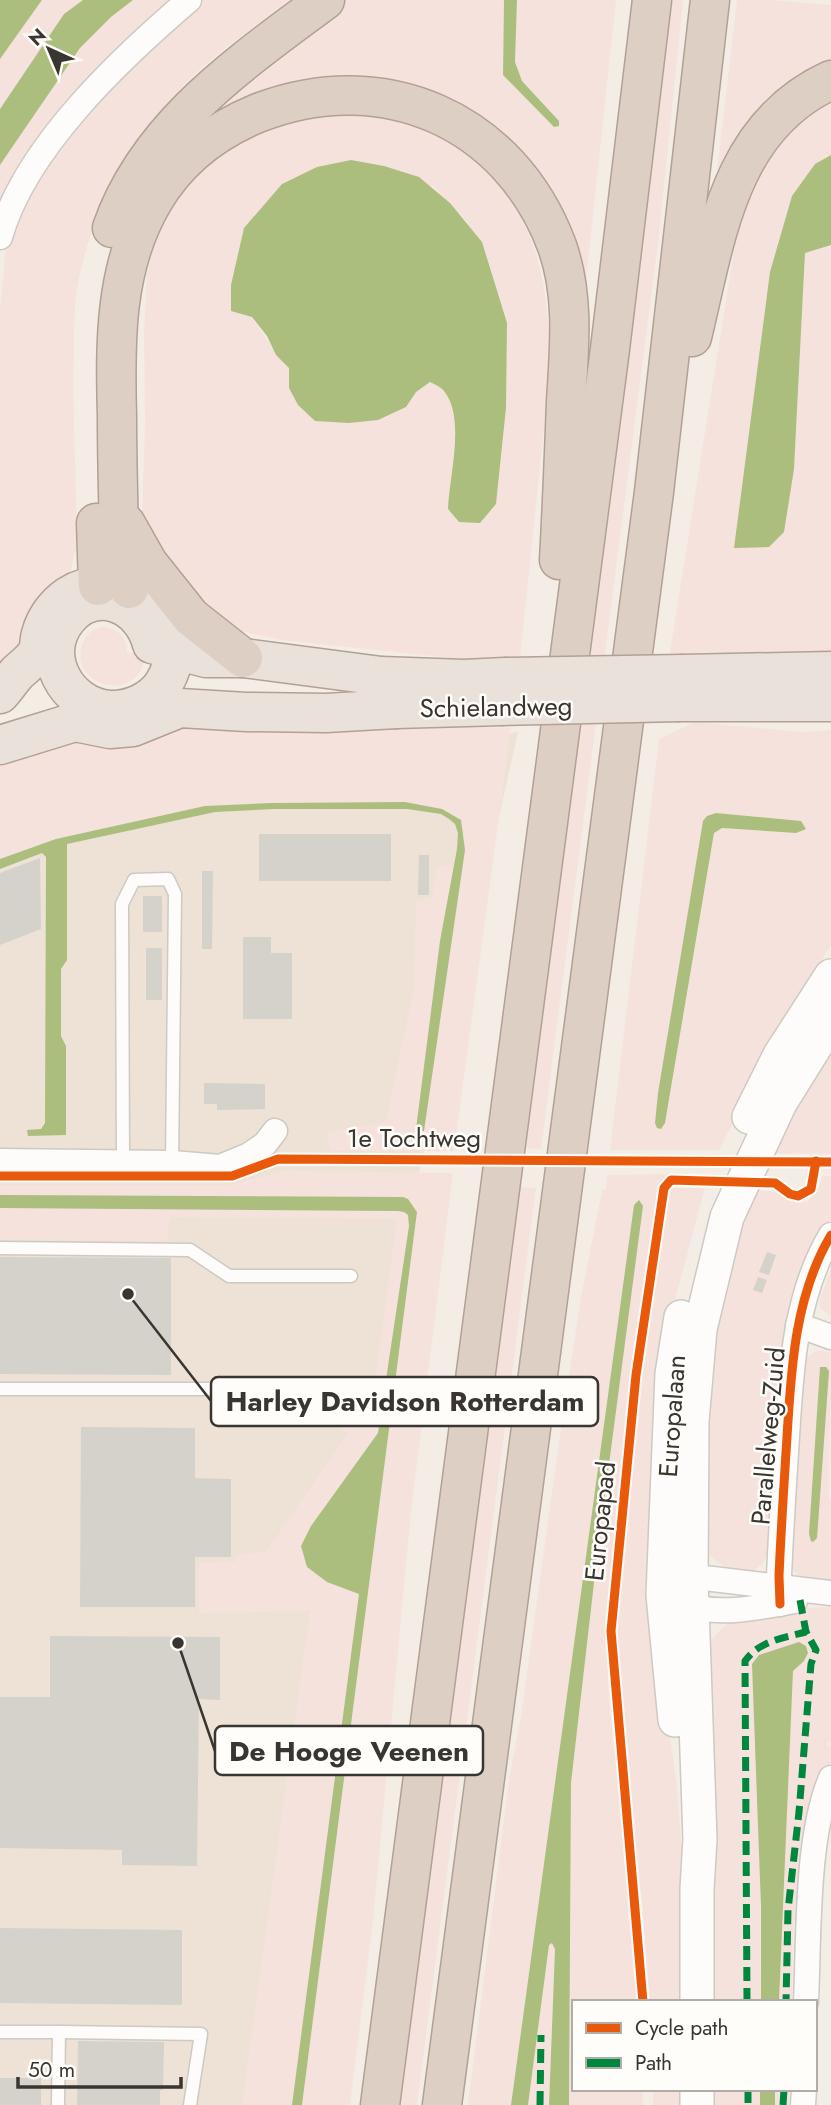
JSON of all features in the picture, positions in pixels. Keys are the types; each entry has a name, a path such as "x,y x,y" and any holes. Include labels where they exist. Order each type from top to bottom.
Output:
{"highway":[{"path":"325,0 208,91 147,160 118,212 98,278 91,338 91,397 107,509 121,554 100,592 85,568 84,552 107,509 115,349 125,269 152,203 182,162 237,121 304,98 372,95 408,103 439,114 474,134 522,180 542,212 558,248 569,308 548,810"},
{"path":"380,2105 610,349 652,0"},
{"path":"442,2105 653,492 710,0"},
{"path":"653,492 730,191 748,155 771,124 799,97 831,79"},
{"path":"107,509 191,617 243,658"}],"main road":[{"path":"100,592 143,597 155,607 164,620 164,653 147,700 125,709 114,710 91,705 55,668 40,637 50,614 67,596 100,592"},
{"name":"Schielandweg","path":"164,653 206,658 243,658 381,676 464,679 503,692"},
{"name":"Schielandweg","path":"164,653 198,683 318,704 396,709 503,692 682,688 831,671"},
{"path":"0,697 55,668"},
{"path":"0,725 55,668"},
{"name":"Schielandweg","path":"682,688 831,702"},
{"path":"0,745 75,722 110,729 133,727 180,708 260,713 396,709"},
{"name":"Europalaan","path":"697,2000 700,1839 682,1593 672,1374 692,1267 718,1216 751,1138 780,1055 831,976"},
{"name":"Europalaan","path":"751,1138 780,1103 831,1021"}],"street":[{"path":"0,237 8,211 21,186 60,131 133,49 189,0"},
{"path":"0,1161 172,1163 220,1167 249,1155 265,1144 275,1131"},
{"name":"Parallelweg-Zuid","path":"779,1595 789,1392 807,1289 831,1235"},
{"name":"Parallelweg-Zuid","path":"799,1325 831,1337"},
{"path":"682,1593 720,1612 779,1595 831,1594"},
{"path":"806,2000 815,1850 824,1795 831,1778"}],"lane":[{"path":"123,1162 122,904 134,880 167,880 175,894 172,1163"},
{"path":"0,1248 190,1250 229,1276 351,1276"},
{"path":"0,1389 273,1389"},
{"path":"0,2032 201,2034 190,2105"},
{"path":"58,2032 58,2105"}],"shaded area":[{"path":"0,0 42,0 0,59"},
{"path":"42,0 83,0 64,14 0,109 0,59"},
{"path":"83,0 133,0 111,17 80,48 0,165 0,109 64,14"},
{"path":"133,0 176,0 0,210 0,165 80,48 111,17"},
{"path":"201,0 289,0 220,52 162,109 127,158 100,210 82,266 75,303 77,550 70,575 0,672 0,309 7,237 16,215 65,137 146,48"},
{"path":"338,0 504,0 503,75 559,121 522,81 515,62 517,0 616,0 583,309 505,151 309,86 176,139"},
{"path":"504,0 517,0 515,62 522,81 559,121 559,126 554,127 503,75"},
{"path":"668,0 683,0 659,235 541,1149 526,1148 642,240"},
{"path":"737,0 831,5 831,66 717,171"},
{"path":"831,99 831,155 815,164 734,547 769,547 794,469 805,253 831,245 831,655 710,657 703,651 702,656 669,658 738,225 753,184 775,146 799,121"},
{"path":"324,111 399,118 440,135 466,153 491,176 511,201 526,227 543,285 549,381 520,658 489,662 281,640 226,628 151,546 142,512 144,334 147,274 152,250 161,225 176,198 204,165 248,135","holes":["432,185 467,222 507,323 506,408 496,504 479,523 448,510 455,432 451,403 443,390 430,382 416,392 406,407 289,388 289,368 251,317"]},
{"path":"831,155 831,245 805,253 794,469 784,532 769,547 734,548 770,272 792,196 815,164"},
{"path":"351,160 384,166 419,177 450,203 482,242 507,323 506,408 496,504 480,523 459,522 448,509 455,432 451,403 441,388 430,382 416,392 406,407 378,420 349,423 315,421 298,405 289,388 289,368 276,355 267,336 252,317 231,311 231,285 244,228 282,184 317,167"},
{"path":"101,627 120,634 127,652 146,656 139,673 128,682 116,686 102,684 91,677 83,667 80,654 85,639 92,631"},
{"path":"170,720 482,724 482,727 511,728 454,1151 330,1151 327,1134 386,1122 414,988 416,902 432,897 437,866 448,865 454,868 440,953 464,831 442,809 272,803 205,806 56,839 0,859 0,756"},
{"path":"695,722 802,732 831,730 831,945 792,1007 719,1150 610,1150 659,739","holes":["716,813 800,821 796,833 721,828 714,833 665,1123 661,1129 707,816"]},
{"path":"518,732 417,1182 296,2105 0,2105 0,820 45,805"},
{"path":"405,802 442,809 461,820 465,850 424,1131 417,1132 416,1129 440,941 457,849 458,833 455,824 441,814 407,809 274,809 215,812 67,844 67,960 61,969 61,1036 66,1046 66,1135 28,1136 27,1130 41,1129 45,1123 46,857 42,853 0,869 0,859 56,839 205,806"},
{"path":"716,813 801,821 806,829 796,833 722,828 714,833 665,1123 661,1129 657,1128 655,1123 658,1093 703,821 707,816"},
{"path":"831,1042 831,1154 767,1153"},
{"path":"291,1169 453,1173 411,1511 373,1921 350,2105 302,2105 417,1212 408,1199 403,1197 0,1195 0,1185 230,1185"},
{"path":"674,1174 666,1178 659,1189 645,1271 614,1548 608,1630 608,1684 621,1795 639,2000 572,2000 572,2091 642,2091 643,2105 569,2105 571,1783 642,1206 639,1201 634,1205 511,2105 468,2105 509,1779 520,1723 560,1435 581,1297 607,1175"},
{"path":"822,1176 831,1176 831,1218 821,1235 783,1349 772,1475 769,1552 763,1563 751,1573 731,1570 705,1551 704,1346 752,1190 778,1191 792,1201 806,1202 816,1193"},
{"path":"520,1187 536,1188 417,2105 400,2105"},
{"path":"670,1188 705,1188 676,1296 662,1376 657,1647 677,1786 684,1880 687,2000 650,2000 618,1686 617,1614 637,1402"},
{"path":"0,1195 403,1197 408,1199 417,1212 302,2105 292,2105 359,1594 327,1582 307,1567 301,1546 311,1526 378,1433 409,1226 408,1215 398,1211 0,1208"},
{"path":"639,1200 643,1206 598,1548 571,1783 569,2105 549,2105 555,1949 552,1943 549,1945 528,2105 511,2105 634,1205"},
{"path":"0,1208 398,1211 408,1215 409,1226 378,1433 303,1539 327,1582 359,1594 292,2105 242,2105 310,1611 199,1613 199,1563 235,1562 236,1554 266,1552 348,1433 328,1422 321,1427 292,1415 287,1424 251,1411 251,1405 371,1410 397,1219 169,1217 168,1241 0,1240"},
{"path":"831,1269 831,1316 820,1308 819,1301"},
{"path":"818,1350 831,1353 831,1582 802,1578 791,1569 795,1528 790,1504 803,1360"},
{"path":"820,1367 826,1367 829,1371 817,1538 813,1542 809,1534"},
{"path":"831,1607 831,1740 827,1744 831,1748 831,1763 823,1772 807,1844 801,1849 793,1936 792,2000 779,2000 793,1671 804,1661 808,1652 806,1646 759,1655 761,2000 711,2000 706,1648 721,1629 733,1621 781,1610"},
{"path":"799,1642 806,1646 808,1653 793,1671 779,2000 761,2000 761,1907 752,1664 759,1655"},
{"path":"552,1942 555,1948 549,2105 528,2105 549,1945"},
{"path":"653,2091 688,2091 688,2105 653,2105"},
{"path":"711,2091 760,2091 760,2105 711,2105"},
{"path":"760,2091 775,2091 775,2105 760,2105"},
{"path":"775,2091 789,2091 789,2105 775,2105"}],"building":[{"path":"259,834 391,834 391,881 259,881"},
{"path":"419,855 429,855 429,895 418,895"},
{"path":"40,858 41,929 0,945 0,873"},
{"path":"202,871 213,871 212,949 202,949"},
{"path":"143,896 162,896 162,932 143,932"},
{"path":"243,937 271,937 271,953 292,953 292,1019 243,1019"},
{"path":"146,948 162,948 162,1000 146,1000"},
{"path":"204,1083 265,1084 265,1109 217,1110 217,1104 204,1104"},
{"path":"767,1252 776,1255 769,1275 759,1272"},
{"path":"0,1257 171,1258 171,1375 0,1374"},
{"path":"758,1277 767,1280 762,1293 753,1290"},
{"path":"81,1427 195,1428 195,1478 231,1479 231,1557 195,1557 195,1607 80,1607"},
{"path":"50,1636 220,1637 220,1700 199,1699 197,1866 122,1865 122,1850 0,1848 0,1697 50,1697"},
{"path":"0,1928 182,1930 182,2005 0,2003"},
{"path":"78,2041 164,2042 160,2105 77,2105"},
{"path":"0,2078 41,2078 41,2105 0,2105"}],"marked path":[{"path":"800,1600 806,1632"},
{"path":"747,2000 745,1661 764,1645 806,1632 816,1650 811,1664 788,1910 786,2000"},
{"path":"540,2105 541,2035"},
{"path":"748,2091 748,2105"},
{"path":"783,2105 784,2091"}],"cycle path":[{"name":"1e Tochtweg","path":"0,1176 232,1176 278,1159 831,1162"},
{"name":"Europapad","path":"643,2000 611,1631 636,1375 664,1188 671,1180 775,1183 790,1194 798,1196 811,1189 816,1161"},
{"path":"780,1604 779,1576 793,1359 802,1307 819,1258 831,1235"}],"place":[{"name":"Harley Davidson Rotterdam","path":"128,1294"},
{"name":"De Hooge Veenen","path":"178,1643"}]}
